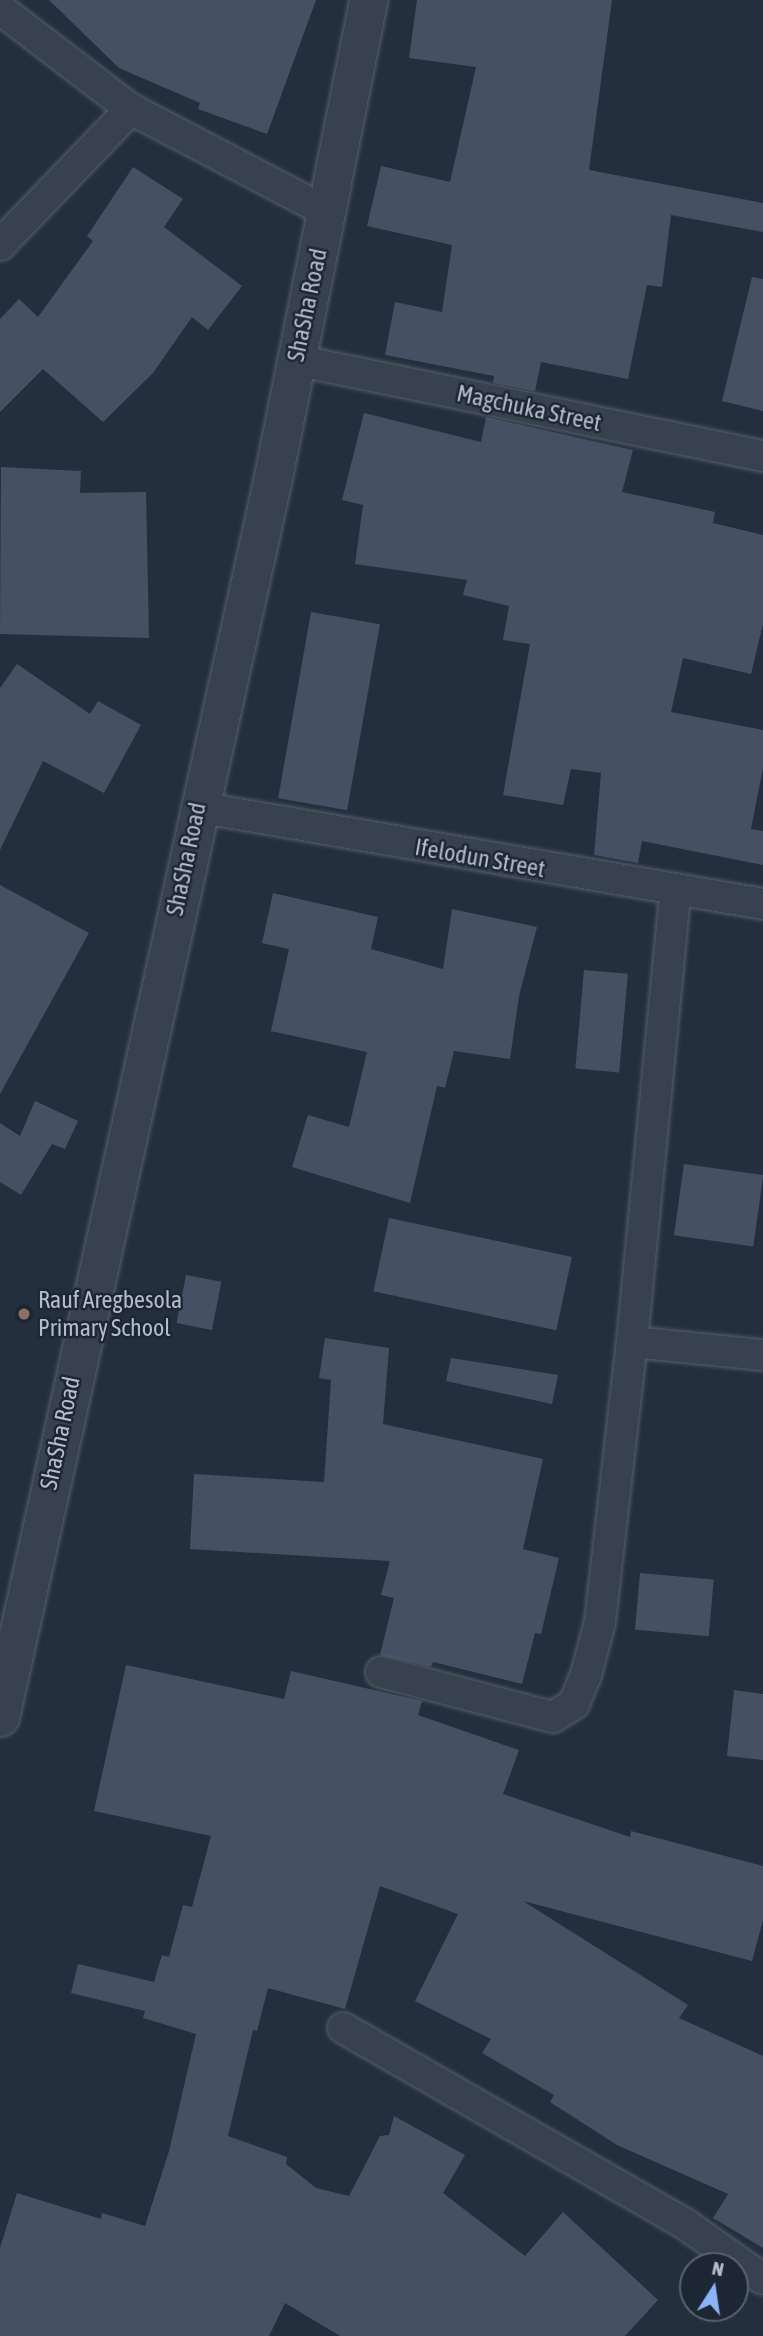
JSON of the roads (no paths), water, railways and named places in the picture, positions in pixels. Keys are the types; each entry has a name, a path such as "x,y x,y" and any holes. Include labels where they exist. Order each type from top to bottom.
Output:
{"street":[{"name":"ShaSha Road","path":"0,1717 327,212 368,0"},
{"path":"0,9 131,109 327,212"},
{"path":"0,245 131,109"},
{"name":"Magchuka Street","path":"295,360 763,456"},
{"name":"Ifelodun Street","path":"197,807 675,892 763,904"},
{"path":"381,1672 553,1717 574,1704 600,1622 632,1342 675,892"},
{"path":"632,1342 763,1355"},
{"path":"343,2028 685,2224 763,2279"}],"place":[{"name":"Rauf Aregbesola Primary School","path":"24,1314"}]}
